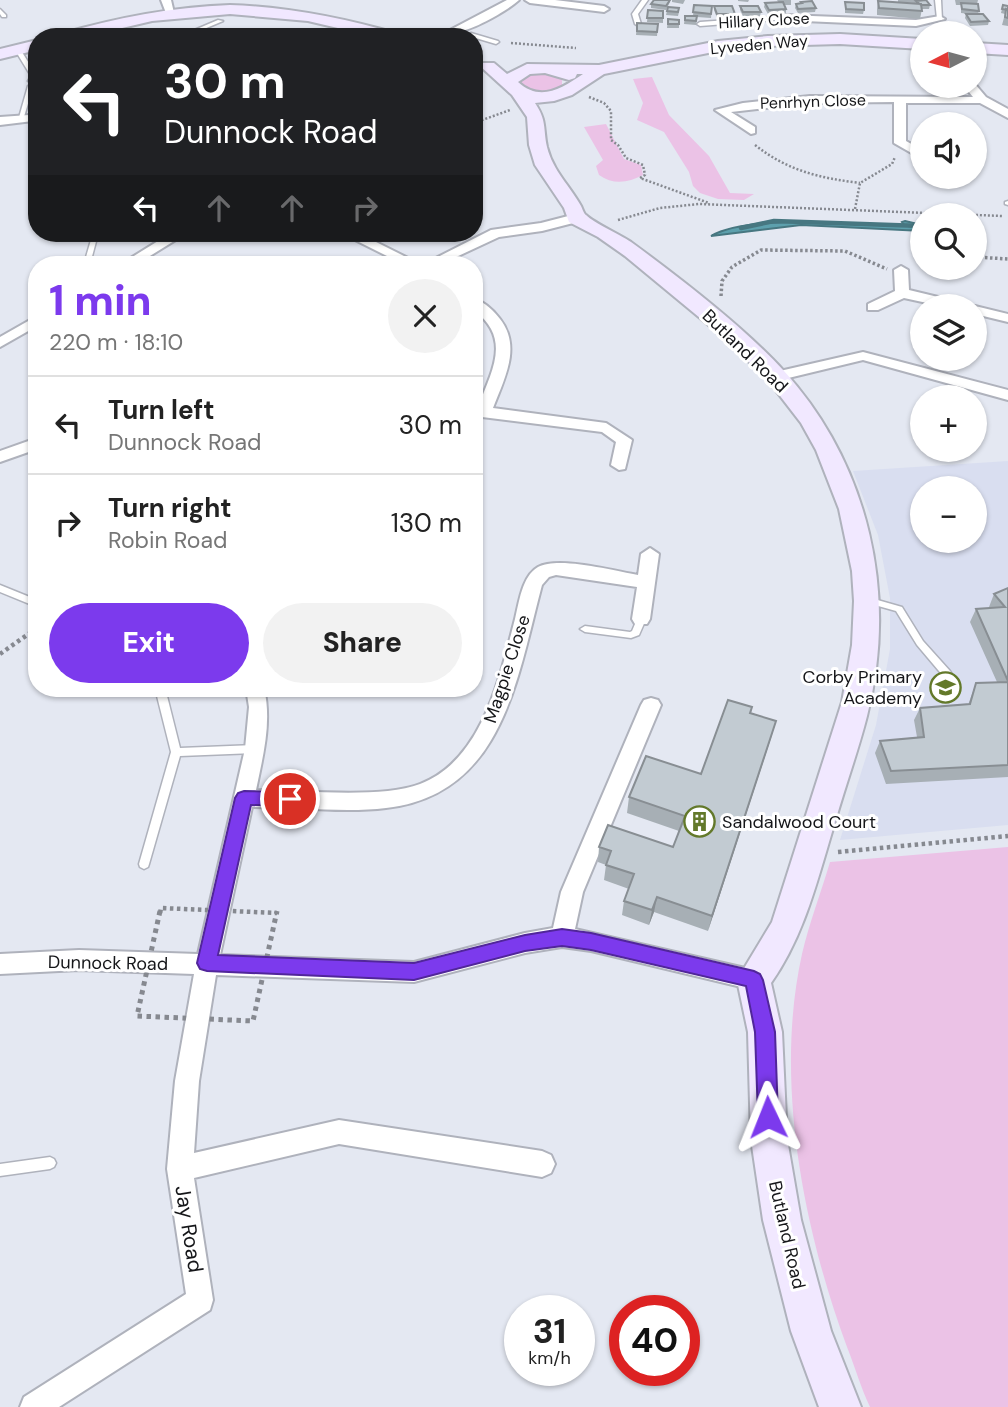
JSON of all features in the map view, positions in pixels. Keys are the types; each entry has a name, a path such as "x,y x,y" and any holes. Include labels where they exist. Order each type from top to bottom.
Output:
{"street":[{"path":"454,28 484,18 514,0"},
{"path":"530,0 605,5 601,22"},
{"path":"93,28 168,6 280,9 335,19 364,28"},
{"name":"Hillary Close","path":"786,18 827,13 916,23 940,19"},
{"name":"Lyveden Way","path":"534,69 599,70 743,42 832,39 910,43"},
{"path":"0,54 28,47"},
{"path":"987,49 1008,50"},
{"path":"483,64 534,69"},
{"path":"483,66 516,95 543,98 572,92"},
{"path":"516,95 515,75 534,69"},
{"path":"553,69 573,78 572,92"},
{"name":"Lyveden Way","path":"572,92 599,70"},
{"path":"536,117 572,92"},
{"name":"Butland Road","path":"516,95 536,117 538,145 544,165 573,208 586,222 703,310 776,376 817,433 839,478 855,525 867,600 867,629 859,686 812,848 786,925 771,956 754,980 765,1032 769,1139 782,1220 811,1331 840,1407"},
{"path":"900,99 900,143 910,148"},
{"name":"Penrhyn Close","path":"751,130 721,110 769,101 900,99 935,102 982,99"},
{"path":"982,99 1008,114"},
{"path":"0,121 25,119"},
{"path":"483,239 496,233 586,222"},
{"path":"141,256 165,242"},
{"path":"367,242 396,256"},
{"path":"448,256 477,242"},
{"path":"901,270 902,293"},
{"path":"873,307 902,293 910,295"},
{"path":"483,308 492,314 502,330 506,349 483,403"},
{"path":"987,313 1008,318"},
{"path":"0,343 28,326"},
{"path":"776,376 863,356 1008,395"},
{"path":"483,413 606,428 624,440 619,465"},
{"path":"0,457 28,446"},
{"path":"641,619 650,554"},
{"name":"Magpie Close","path":"244,798 384,800 407,797 439,785 467,759 493,721 534,583 543,572 556,569 646,582"},
{"name":"Jay Road","path":"34,1407 200,1300 180,1169 187,1081 207,963 255,749 259,707 257,697"},
{"path":"562,937 572,891 651,705"},
{"name":"Dunnock Road","path":"0,964 79,960 414,972 525,943 562,937 591,941 754,980"},
{"path":"180,1169 339,1132 542,1164"}],"lane":[{"path":"638,24 635,14 645,0"},
{"path":"938,0 940,19"},
{"name":"Hillary Close","path":"700,24 786,18"},
{"path":"202,28 220,21"},
{"path":"483,38 496,42"},
{"path":"18,50 28,66"},
{"path":"25,119 28,102"},
{"path":"0,588 28,600"},
{"path":"867,600 900,609 920,643 947,674"},
{"path":"585,628 631,635 636,633 641,619"},
{"path":"144,864 177,752 162,697"},
{"path":"177,752 255,749"},
{"path":"0,1170 50,1163"}],"path":[{"path":"496,42 576,48"},
{"path":"572,92 609,107 611,140 618,145 626,158 643,164 645,175 640,178 713,205"},
{"path":"483,117 516,95"},
{"path":"751,130 747,138 775,162 807,176 860,183 892,164 900,143"},
{"path":"855,209 860,183"},
{"path":"586,222 660,208 713,205 1008,216"},
{"path":"703,310 721,298 719,290 728,270 752,252 761,250 845,251 883,268 901,270"},
{"path":"987,258 1008,259"},
{"path":"0,654 28,634"},
{"path":"812,848 829,852 1008,836"}],"shaded area":[{"path":"541,72 562,79 562,87 539,92 517,83 532,73"},
{"path":"652,77 669,115 709,156 730,193 754,194 744,200 718,199 700,193 693,186 689,172 664,132 637,120 643,103 633,79"},
{"path":"606,124 624,159 641,165 643,175 621,182 599,175 596,166 603,160 584,127"},
{"name":"Corby Primary Academy","path":"1008,461 1008,825 840,840 876,725 890,649 890,598 878,535 853,471"},
{"path":"1008,847 1008,1407 870,1407 831,1301 817,1253 798,1153 792,1102 791,1052 794,1002 802,954 830,862"}],"water":[{"path":"828,222 897,226 904,225 902,222 910,222 910,230 801,225 711,236 728,229 775,223"}],"building":[{"path":"654,0 670,0 666,6 651,4"},
{"path":"926,0 930,5 921,5 916,1"},
{"path":"812,1 816,8 798,9 796,4 801,2"},
{"path":"878,1 921,4 922,11 879,8"},
{"path":"783,2 786,9 769,10 765,3"},
{"path":"845,2 864,3 864,10 846,9"},
{"path":"961,3 978,4 979,11 962,9"},
{"path":"694,5 712,6 711,14 693,12"},
{"path":"714,6 732,6 735,14 717,14"},
{"path":"740,6 758,6 761,12 743,12"},
{"path":"668,7 679,8 678,12 667,11"},
{"path":"648,10 663,11 663,18 647,18"},
{"path":"966,14 983,14 989,21 987,21 970,21"},
{"path":"685,16 697,16 696,21 685,20"},
{"path":"668,19 679,20 679,24 668,24"},
{"path":"637,23 658,24 657,32 637,31"},
{"path":"1008,588 1008,681 976,609 1005,607 994,594"},
{"path":"1008,682 1008,765 891,771 880,741 924,737 920,708 970,704 976,683"},
{"name":"Sandalwood Court","path":"728,700 752,707 750,713 776,721 712,916 657,897 652,910 624,901 634,874 606,865 611,851 599,847 608,825 673,847 685,816 629,797 646,756 701,774"}],"waterway":[{"path":"741,228 774,221 910,226"}],"place":[{"name":"Corby Primary Academy","path":"945,687"},
{"name":"Sandalwood Court","path":"699,822"}],"route":[{"path":"290,799 244,798 207,963 414,972 525,943 562,937 707,967 754,980 765,1032 768,1117"}]}
